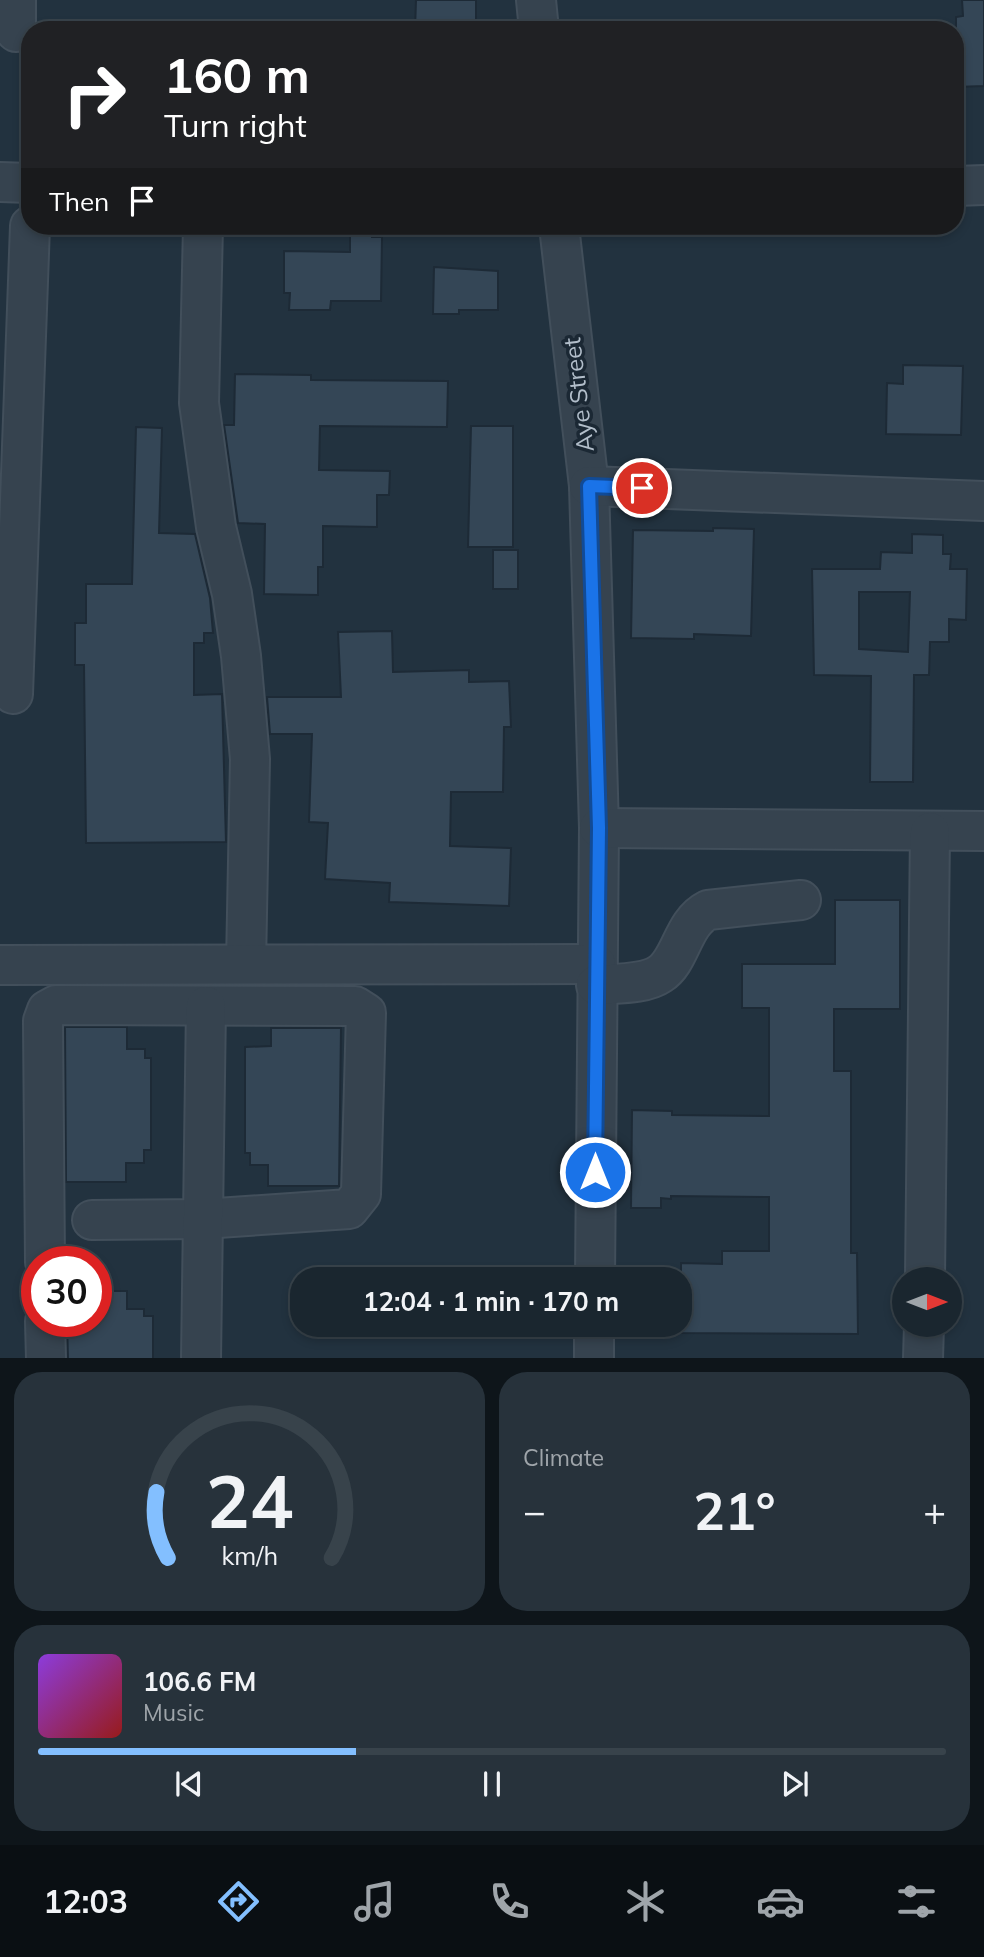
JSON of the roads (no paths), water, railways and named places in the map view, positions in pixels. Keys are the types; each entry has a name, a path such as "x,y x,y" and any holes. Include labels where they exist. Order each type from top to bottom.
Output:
{"street":[{"path":"536,0 537,21"},
{"path":"0,183 21,183"},
{"path":"964,186 984,185"},
{"path":"13,694 30,235"},
{"path":"203,235 199,403 216,527 239,643 250,759 246,964"},
{"name":"Aye Street","path":"560,235 589,486 599,828 595,1267"},
{"path":"589,486 984,501"},
{"path":"599,828 984,831"},
{"path":"925,1267 930,832"},
{"path":"0,965 246,964 596,974 648,980 663,973 696,916 708,910 801,900"},
{"path":"45,1246 43,1021 47,1010 56,1005 355,1006 366,1013 361,1194 349,1209 203,1219 92,1220"},
{"path":"201,1358 206,1006"},
{"path":"46,1337 46,1358"},
{"path":"594,1337 594,1358"},
{"path":"923,1358 924,1337"}]}
